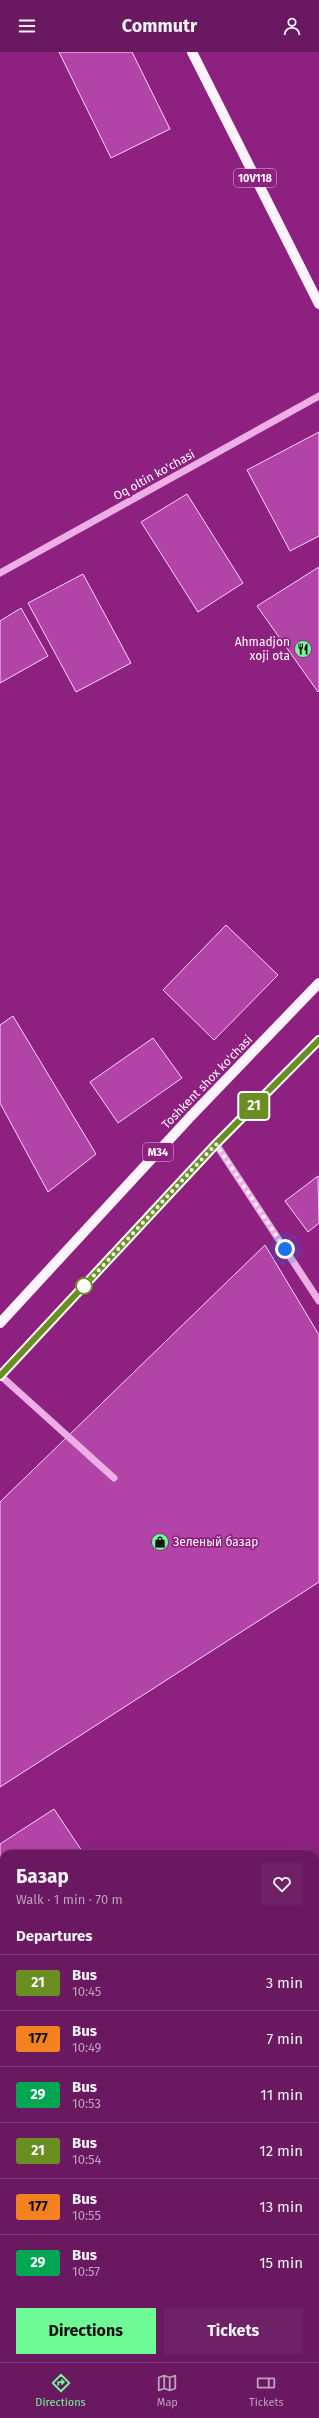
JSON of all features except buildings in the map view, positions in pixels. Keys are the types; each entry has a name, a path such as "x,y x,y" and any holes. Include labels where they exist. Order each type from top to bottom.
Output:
{"main road":[{"name":"10V118","path":"192,52 319,304"},
{"name":"Toshkent shox ko'chasi","path":"0,1322 187,1121 319,983"},
{"path":"0,1376 216,1144 319,1040"}],"street":[{"name":"Oq oltin ko'chasi","path":"0,573 319,396"},
{"path":"216,1144 319,1301"},
{"path":"0,1376 114,1478"}],"bus line":[{"name":"21","path":"0,1376 216,1144 319,1040"}],"place":[{"name":"Ahmadjon xoji ota","path":"303,649"},
{"name":"Зеленый базар","path":"160,1542"}],"route":[{"path":"84,1286 216,1144 285,1249"}]}
